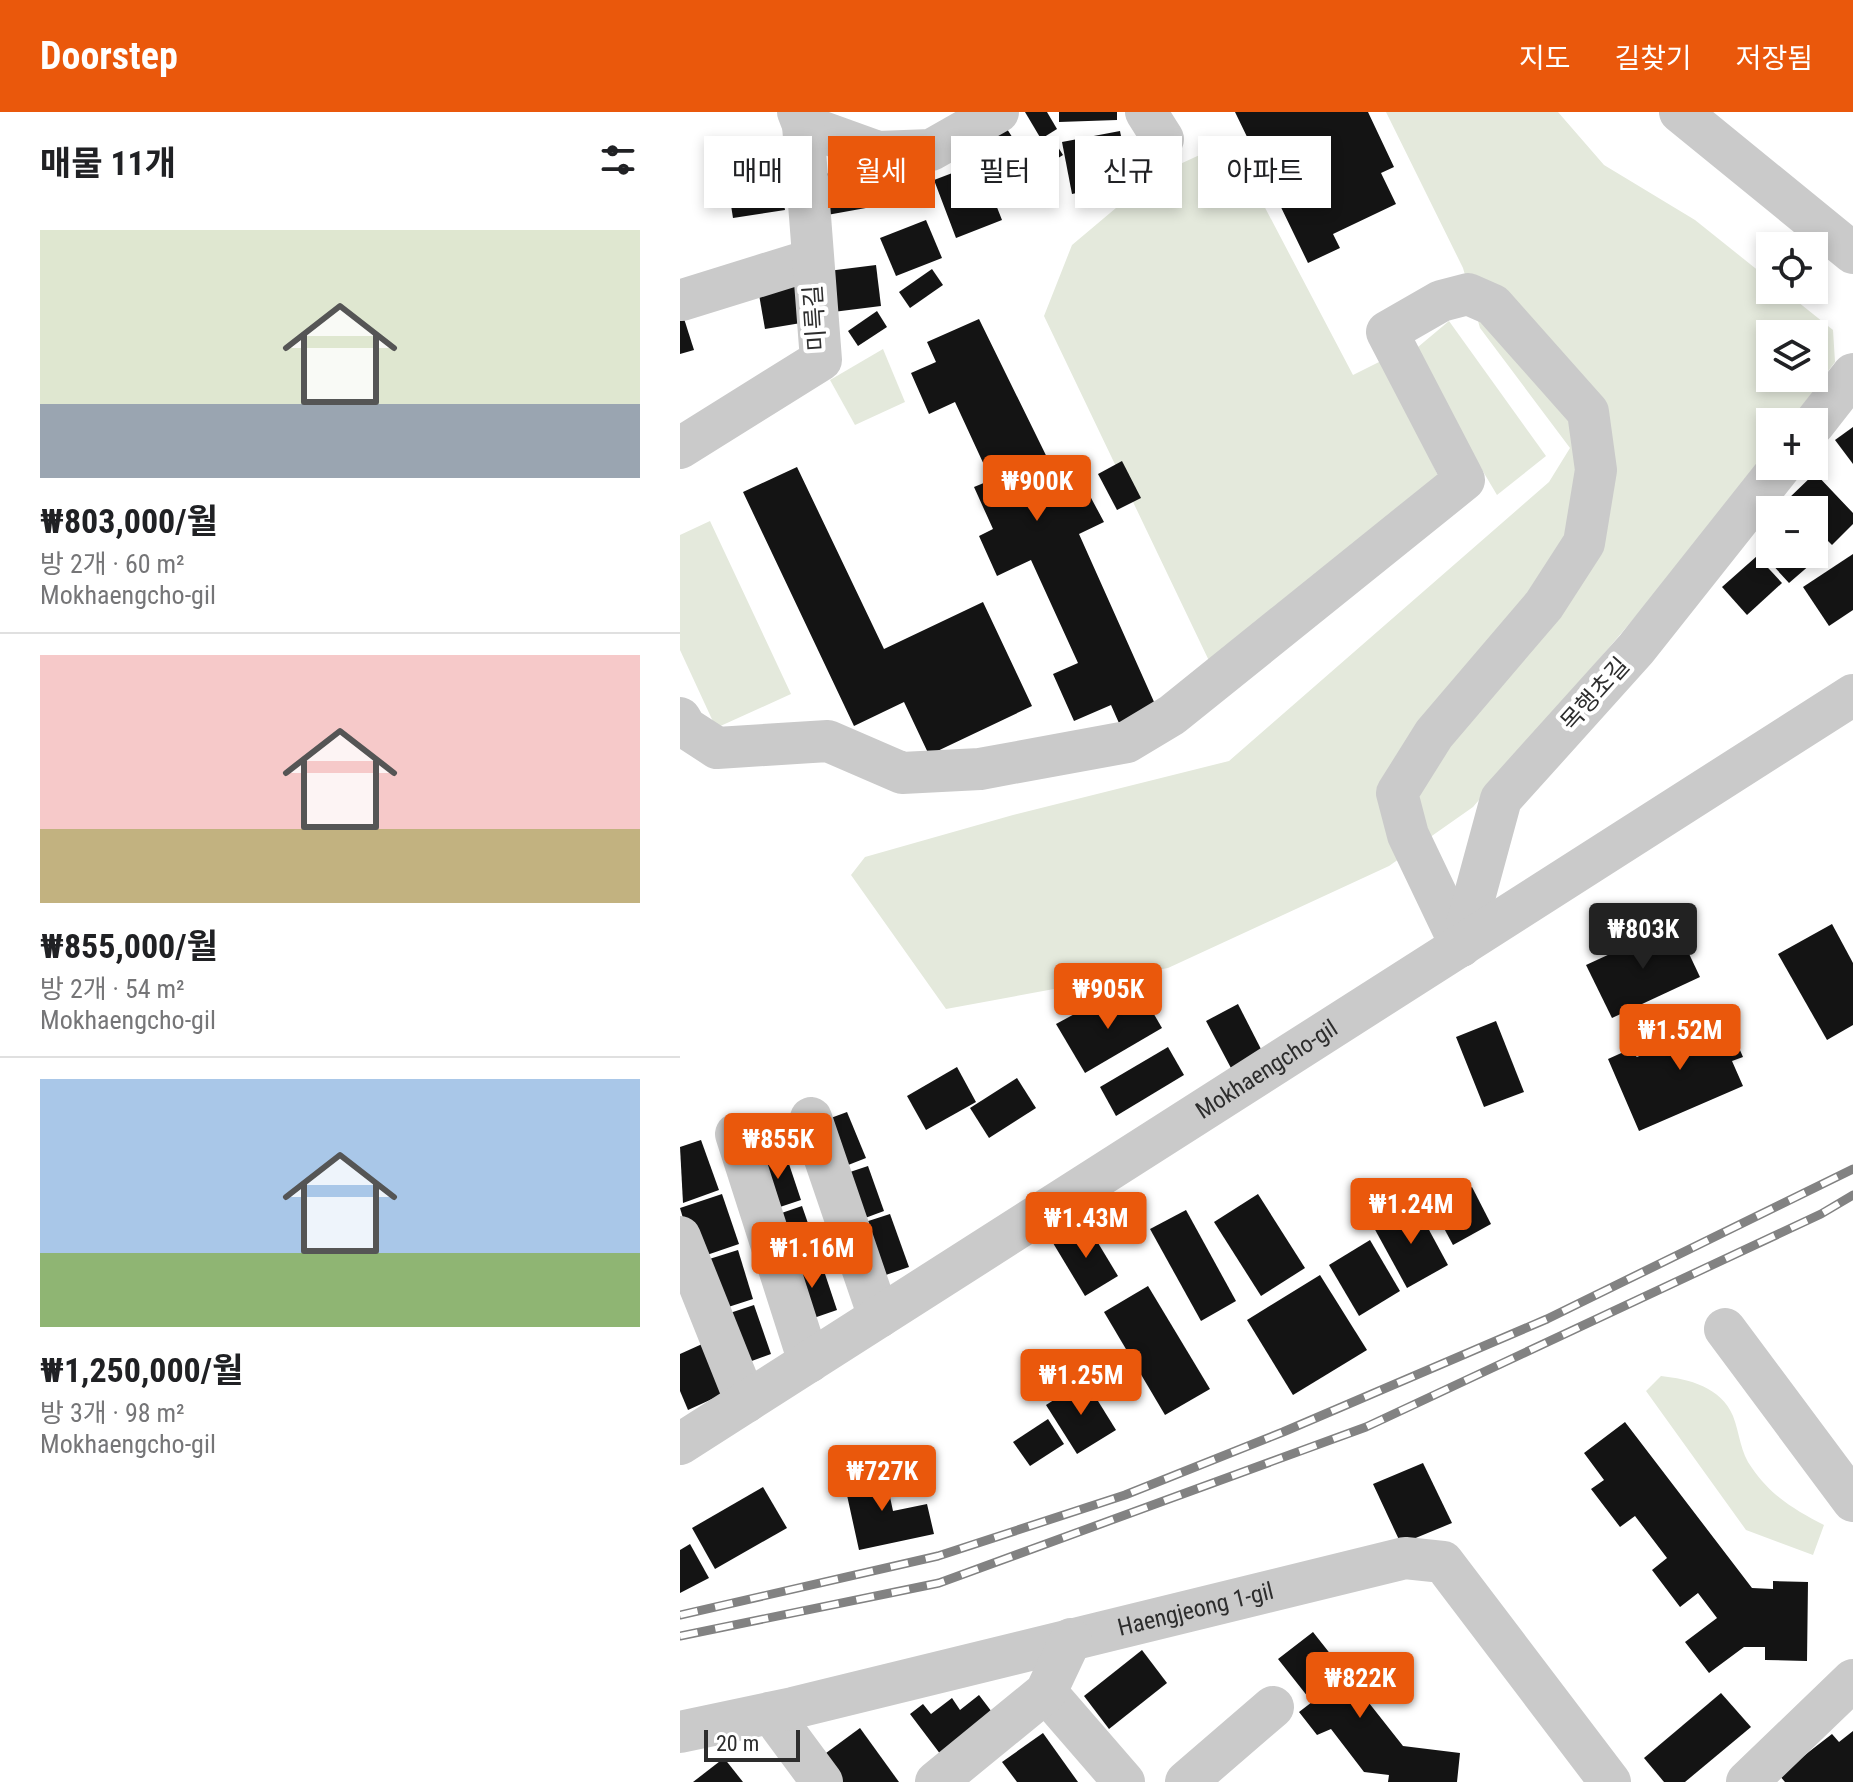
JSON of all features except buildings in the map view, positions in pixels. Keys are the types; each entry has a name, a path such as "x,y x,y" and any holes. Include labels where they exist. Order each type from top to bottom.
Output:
{"street":[{"path":"800,118 878,152 931,150 998,112"},
{"path":"1680,112 1853,253"},
{"name":"미륵길","path":"680,448 821,360 800,118"},
{"path":"682,300 811,260"},
{"path":"680,718 686,728 717,748 828,741 902,773 980,769 1127,742 1172,715 1464,480 1387,332 1441,301 1468,294 1493,305 1588,412 1596,470 1584,543 1544,605 1434,734 1397,793 1408,835 1461,946"},
{"path":"1826,408 1853,374"},
{"name":"목행초길","path":"1461,946 1501,799 1636,649 1770,480"},
{"name":"Mokhaengcho-gil","path":"680,1444 1853,695"},
{"path":"811,1118 879,1317"},
{"path":"736,1134 809,1362"},
{"path":"680,1237 746,1402"},
{"path":"1725,1329 1853,1501"},
{"name":"Haengjeong 1-gil","path":"680,1732 771,1713 1405,1558 1443,1562 1610,1782"},
{"path":"936,1782 1046,1692 1071,1639"},
{"path":"1747,1782 1853,1680"},
{"path":"1046,1692 1124,1782"},
{"path":"1186,1782 1273,1707"},
{"path":"771,1713 822,1782"}],"shaded area":[{"path":"1386,112 1558,112 1604,165 1695,220 1756,269 1756,304 1800,304 1820,320 1756,320 1756,392 1812,392 1800,408 1756,408 1756,469 1717,521 1473,807 1389,866 1168,968 946,1009 851,875 865,857 1013,815 1229,761 1549,482 1570,448 1480,328 1463,268"},
{"path":"1198,156 1198,208 1265,208 1353,375 1383,360 1441,482 1212,667 1044,316 1072,245 1116,208 1182,208 1182,163"},
{"path":"1449,321 1546,456 1497,495 1412,352"},
{"path":"1828,326 1833,330 1835,362 1828,371"},
{"path":"883,349 905,402 855,425 830,380"},
{"path":"710,521 791,694 716,728 680,650 680,535"},
{"path":"1661,1376 1703,1386 1728,1406 1745,1456 1759,1478 1784,1501 1824,1525 1813,1555 1746,1530 1646,1391"}],"railway":[{"path":"680,1615 938,1556 1125,1495 1283,1432 1547,1319 1853,1169"},
{"path":"680,1636 939,1583 1366,1427 1821,1214 1853,1195"}]}
